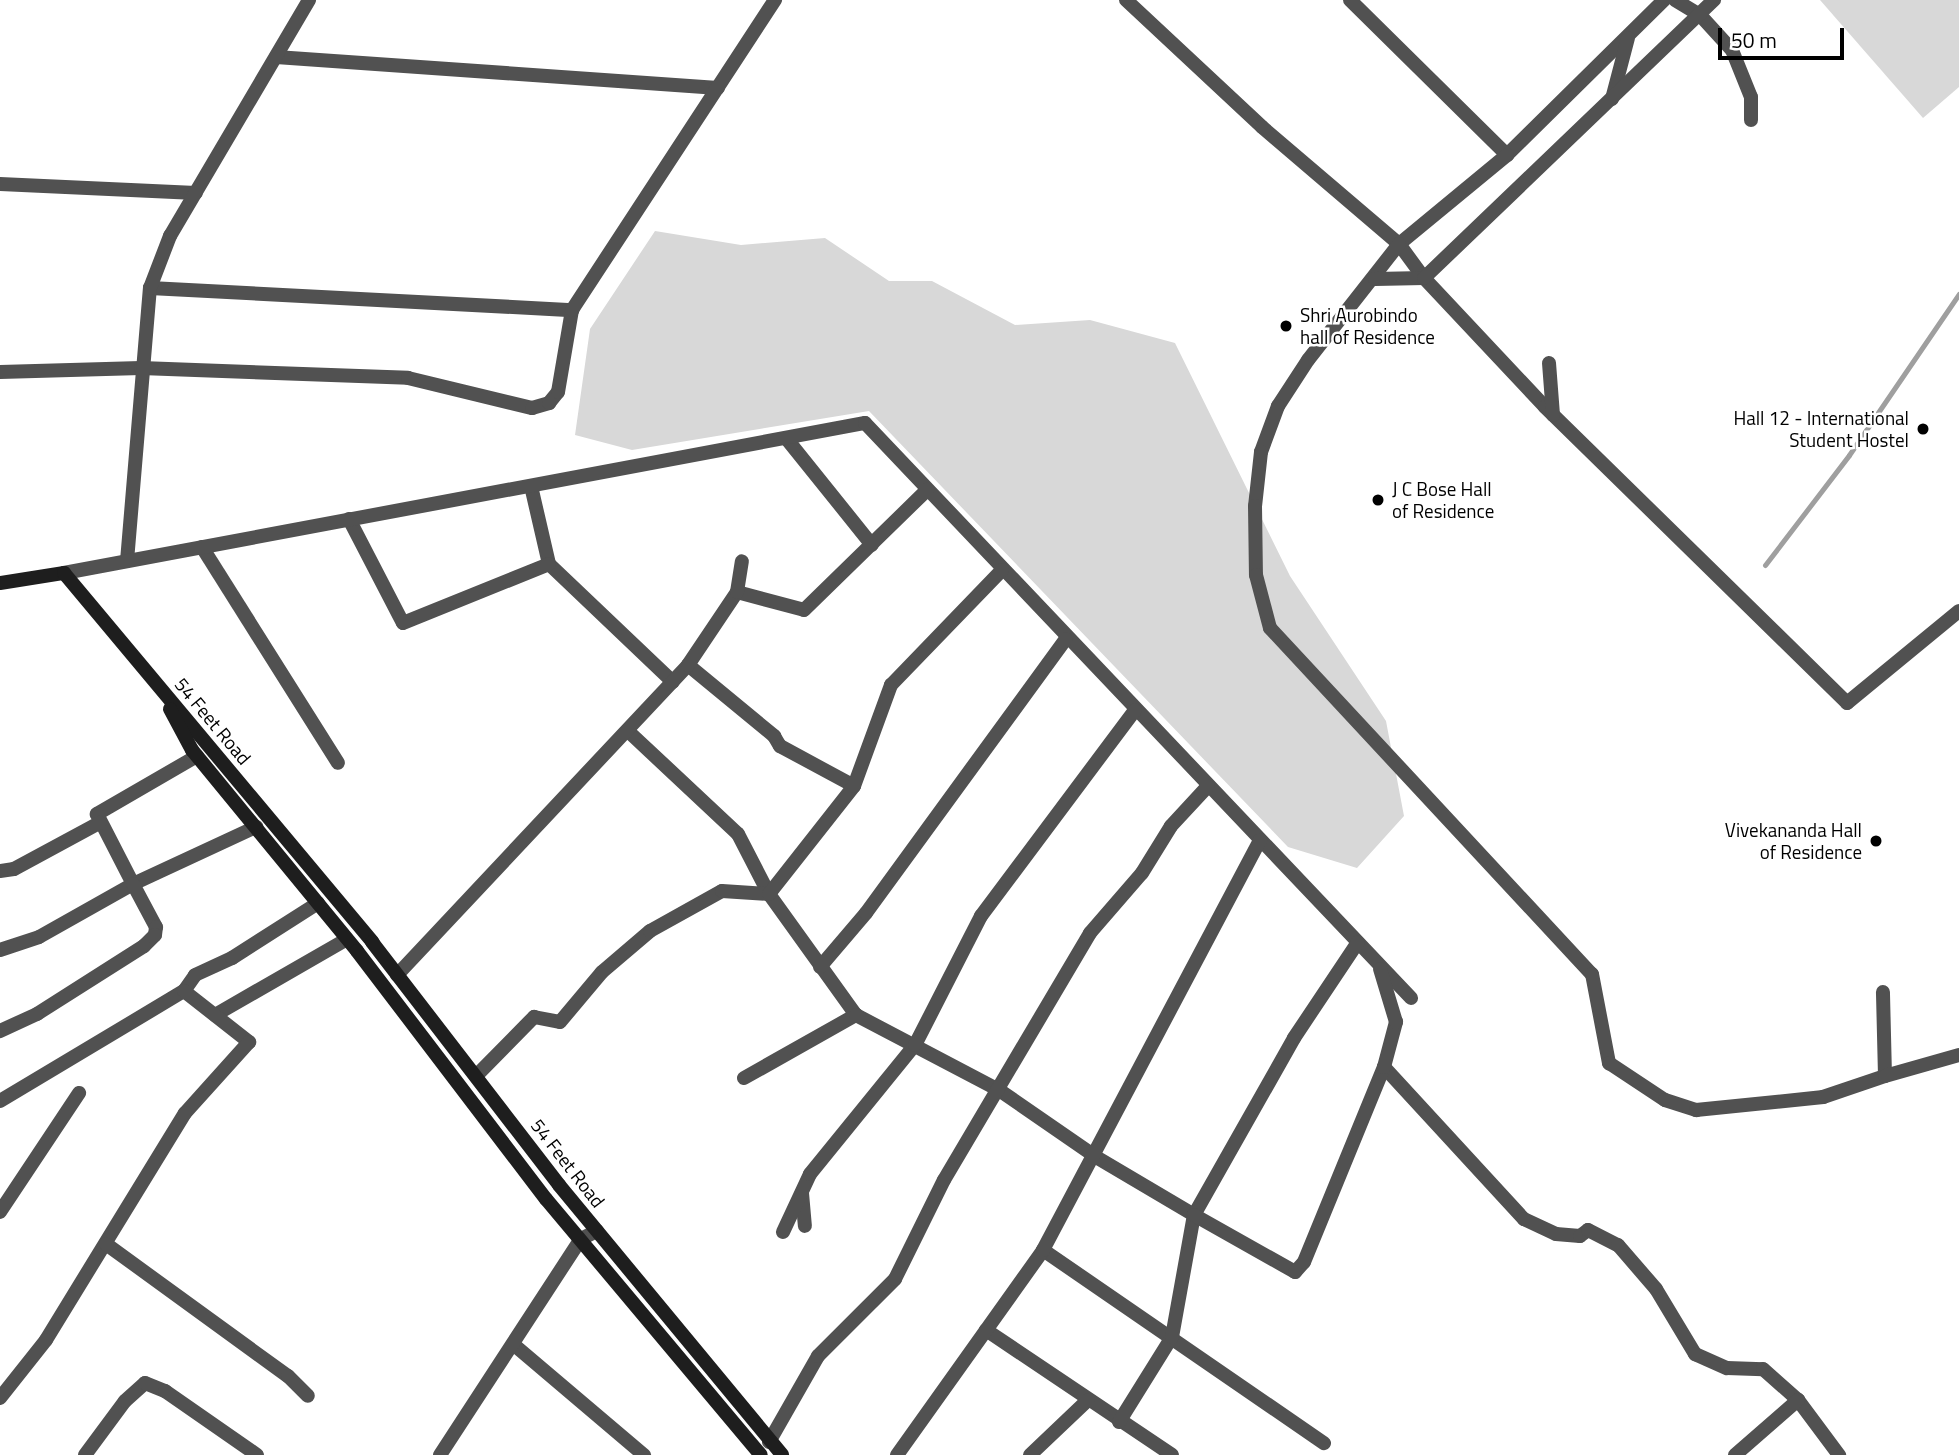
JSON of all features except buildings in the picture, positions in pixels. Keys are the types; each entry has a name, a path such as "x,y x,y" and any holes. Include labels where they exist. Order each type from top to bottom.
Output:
{"street":[{"path":"127,561 141,368 150,288 170,236 309,0"},
{"path":"0,372 141,368 408,379 531,408 549,403 558,392 572,310 775,0"},
{"path":"1126,0 1262,127 1399,244 1424,278 1553,415 1847,703 1959,611"},
{"path":"1350,0 1507,155"},
{"path":"1664,0 1507,155 1399,244 1375,279 1308,360 1278,406 1261,452 1255,506 1256,575 1270,628 1592,974 1609,1063 1665,1100 1696,1110 1823,1097 1959,1055"},
{"path":"1675,0 1700,15 1732,50 1751,97 1751,120"},
{"path":"1375,279 1424,278 1612,101 1714,0"},
{"path":"1612,101 1629,36"},
{"path":"276,57 718,88"},
{"path":"0,184 196,193"},
{"path":"150,288 572,310"},
{"path":"1549,363 1553,415"},
{"path":"0,583 865,424 1066,639 1411,998"},
{"path":"786,438 872,545"},
{"path":"531,486 549,564 673,682"},
{"path":"737,592 804,610 927,489"},
{"path":"349,520 404,622 549,564"},
{"path":"202,547 338,763"},
{"path":"397,975 629,732 688,665 737,592 742,561"},
{"path":"769,894 854,786 891,685 1002,570"},
{"path":"64,573 154,681"},
{"path":"820,967 866,913 1066,639"},
{"path":"688,665 774,736 780,746 854,786"},
{"name":"54 Feet Road","path":"154,681 197,756 347,939 581,1240 761,1455"},
{"name":"54 Feet Road","path":"154,681 397,975 597,1231 782,1455"},
{"path":"783,1232 818,1164 915,1045 981,916 1135,710"},
{"path":"629,732 738,834 769,894 856,1014 999,1090 1096,1157 1295,1272 1304,1262 1384,1067 1396,1022 1379,964"},
{"path":"0,1031 37,1014 155,935 156,927 99,823 97,814 197,756"},
{"path":"769,1441 818,1356 895,1279 944,1180 1090,933 1142,873 1171,826 1208,786"},
{"path":"0,871 13,869 99,823"},
{"path":"0,950 39,937 133,884 256,828"},
{"path":"897,1455 1044,1250 1096,1157 1260,840"},
{"path":"476,1076 534,1017 560,1022 602,972 650,931 722,891 769,894"},
{"path":"0,1101 184,991 195,975 232,958 317,903"},
{"path":"215,1015 347,939"},
{"path":"1119,1422 1172,1337 1194,1215 1294,1038 1358,942"},
{"path":"0,1398 46,1340 185,1113 250,1042 184,991"},
{"path":"1883,992 1885,1076"},
{"path":"744,1078 856,1014"},
{"path":"1384,1067 1524,1219 1556,1234 1580,1236 1588,1230 1618,1245 1656,1289 1695,1354 1727,1368 1763,1369 1798,1400 1839,1455"},
{"path":"0,1212 79,1093"},
{"path":"802,1191 805,1226"},
{"path":"440,1455 581,1240 597,1231"},
{"path":"106,1244 308,1396"},
{"path":"1044,1250 1324,1443"},
{"path":"986,1330 1119,1422 1172,1455"},
{"path":"513,1344 644,1455"},
{"path":"85,1455 125,1401 145,1383 165,1391 257,1455"},
{"path":"1735,1455 1798,1400"},
{"path":"1030,1455 1088,1401"}],"shaded area":[{"path":"1820,0 1959,0 1959,87 1923,118"},
{"path":"655,231 741,245 825,238 889,281 932,281 1015,325 1090,320 1175,343 1290,576 1386,721 1404,816 1357,868 1288,847 869,411 632,450 575,435 590,329"}],"waterway":[{"path":"1765,565 1849,455 1959,294"}],"place":[{"name":"Shri Aurobindo hall of Residence","path":"1286,326"},
{"name":"Hall 12 - International Student Hostel","path":"1923,429"},
{"name":"J C Bose Hall of Residence","path":"1378,500"},
{"name":"Vivekananda Hall of Residence","path":"1876,841"}]}
